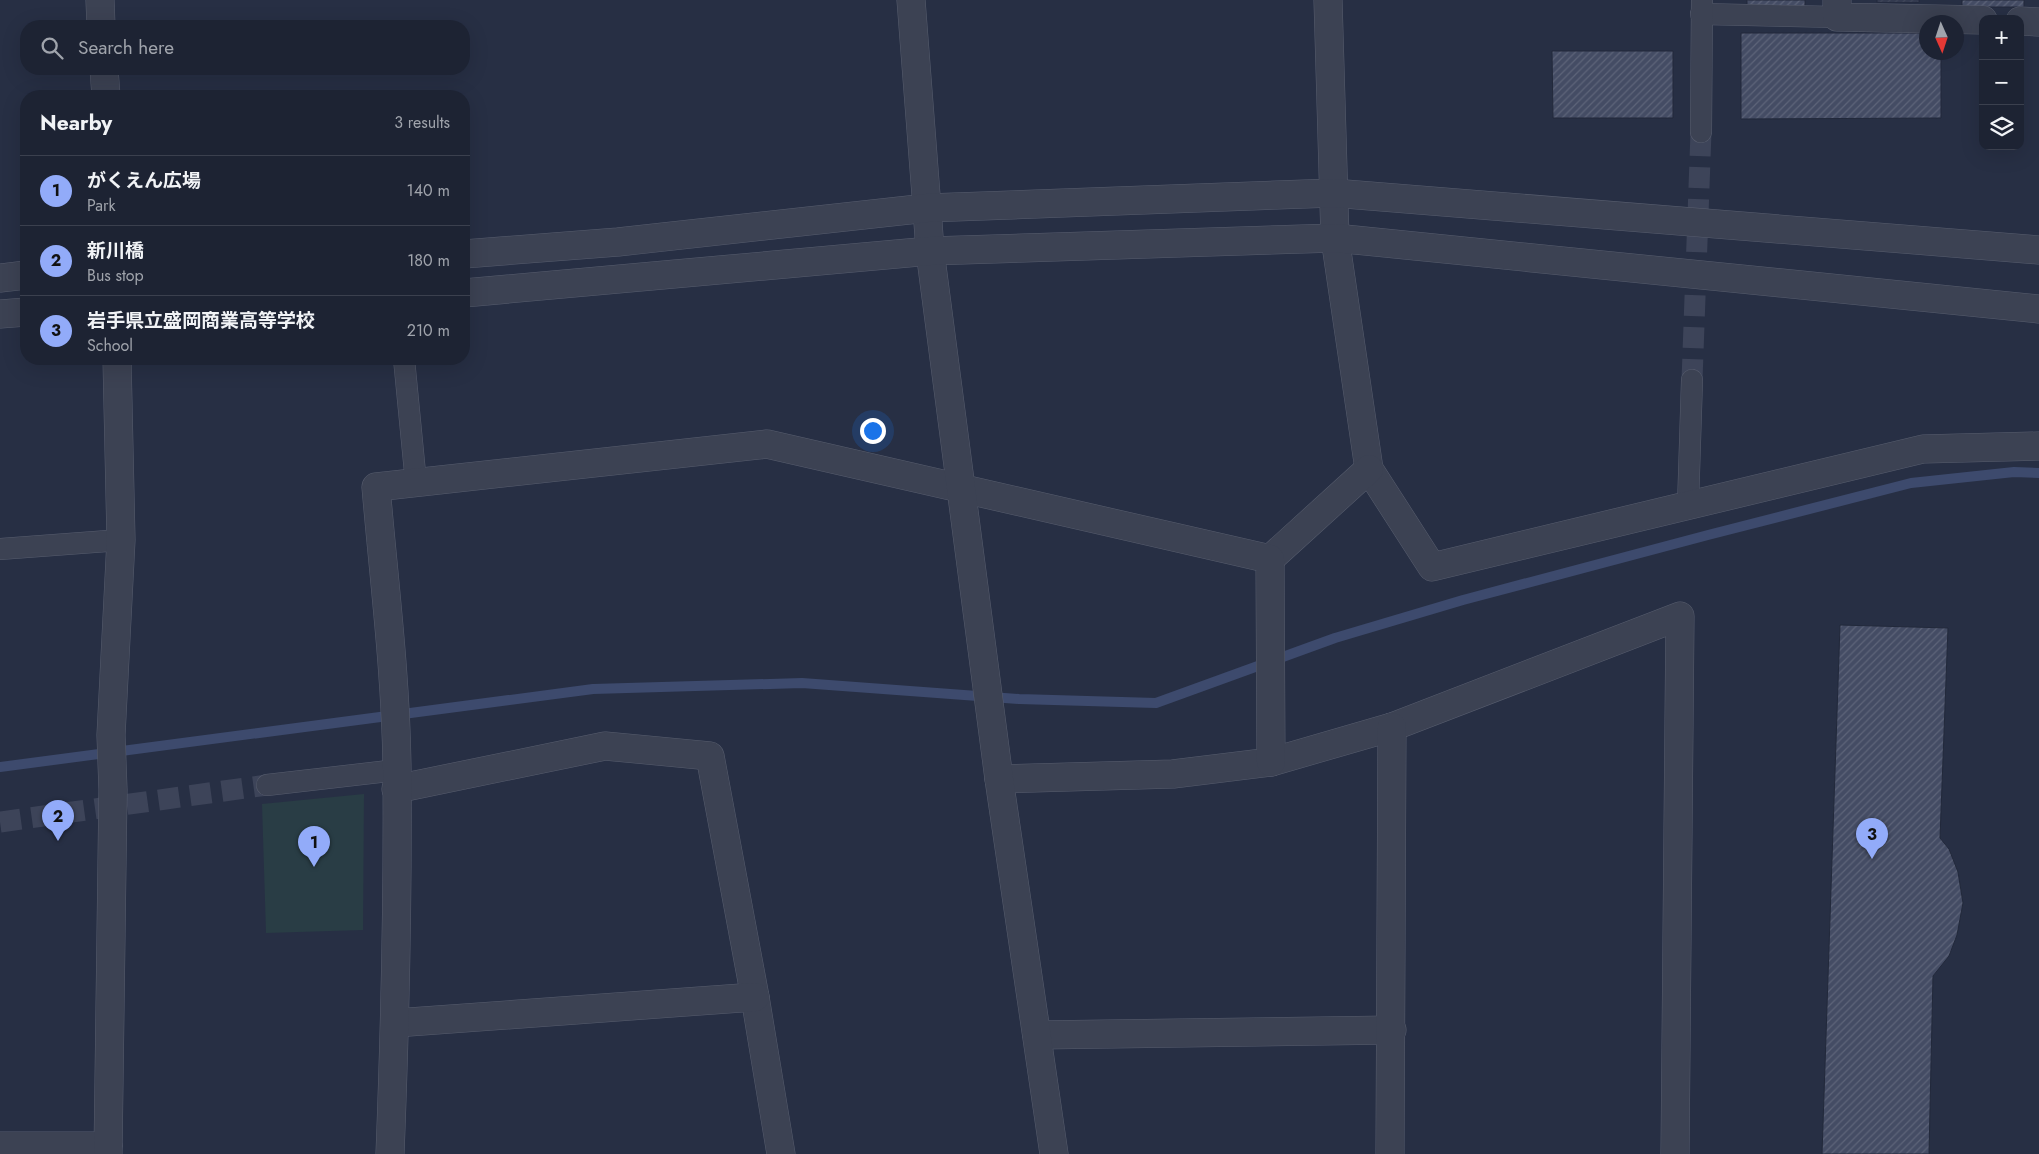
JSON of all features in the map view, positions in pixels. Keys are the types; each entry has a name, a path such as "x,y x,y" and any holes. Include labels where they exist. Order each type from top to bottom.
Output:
{"street":[{"path":"100,0 101,20"},
{"path":"911,0 930,251 999,779 1054,1154"},
{"path":"1328,0 1335,238 1369,469 1432,567 1923,449 2039,446"},
{"path":"1701,132 1702,7 1837,8 1979,20"},
{"path":"2024,21 2039,22"},
{"path":"104,75 106,90"},
{"path":"470,254 618,242 927,208 1334,193 2039,250"},
{"path":"470,292 930,251 1335,238 2039,309"},
{"path":"0,278 20,276"},
{"path":"0,314 20,312"},
{"path":"0,1146 108,1150 113,790 112,735 121,540 117,365"},
{"path":"405,365 416,483"},
{"path":"1688,505 1692,380"},
{"path":"390,1154 395,1023 397,779 394,697 376,487 767,444 1270,559"},
{"path":"1272,762 1270,559 1369,469"},
{"path":"0,549 121,540"},
{"path":"999,779 1173,774 1272,762 1392,727 1680,616 1675,1154"},
{"path":"1390,1154 1392,727"},
{"path":"267,785 397,779 605,746 710,756 755,997 781,1154"},
{"path":"395,1023 755,997"},
{"path":"1037,1035 1392,1030"}],"shaded area":[{"path":"364,794 363,930 266,933 262,804"}],"building":[{"path":"1747,0 1805,0 1805,7 1747,8"},
{"path":"1877,0 1919,0 1919,2 1877,2"},
{"path":"1962,0 2024,0 2024,7 1962,7"},
{"path":"1741,33 1919,33 1919,60 1941,60 1941,118 1741,119"},
{"path":"1552,51 1673,51 1673,118 1553,118"},
{"path":"1840,625 1948,628 1940,838 1949,849 1958,872 1963,903 1957,935 1949,956 1933,976 1929,1154 1822,1154"}],"waterway":[{"path":"0,767 593,689 802,683 1019,699 1156,703 1335,638 1463,600 1708,535 1911,483 2014,472 2039,473"}],"tunnel":[{"path":"1692,380 1701,132"},
{"path":"0,822 267,785"}],"place":[{"name":"新川橋","path":"58,841"},
{"name":"岩手県立盛岡商業高等学校","path":"1872,859"},
{"name":"がくえん広場","path":"314,867"}]}
